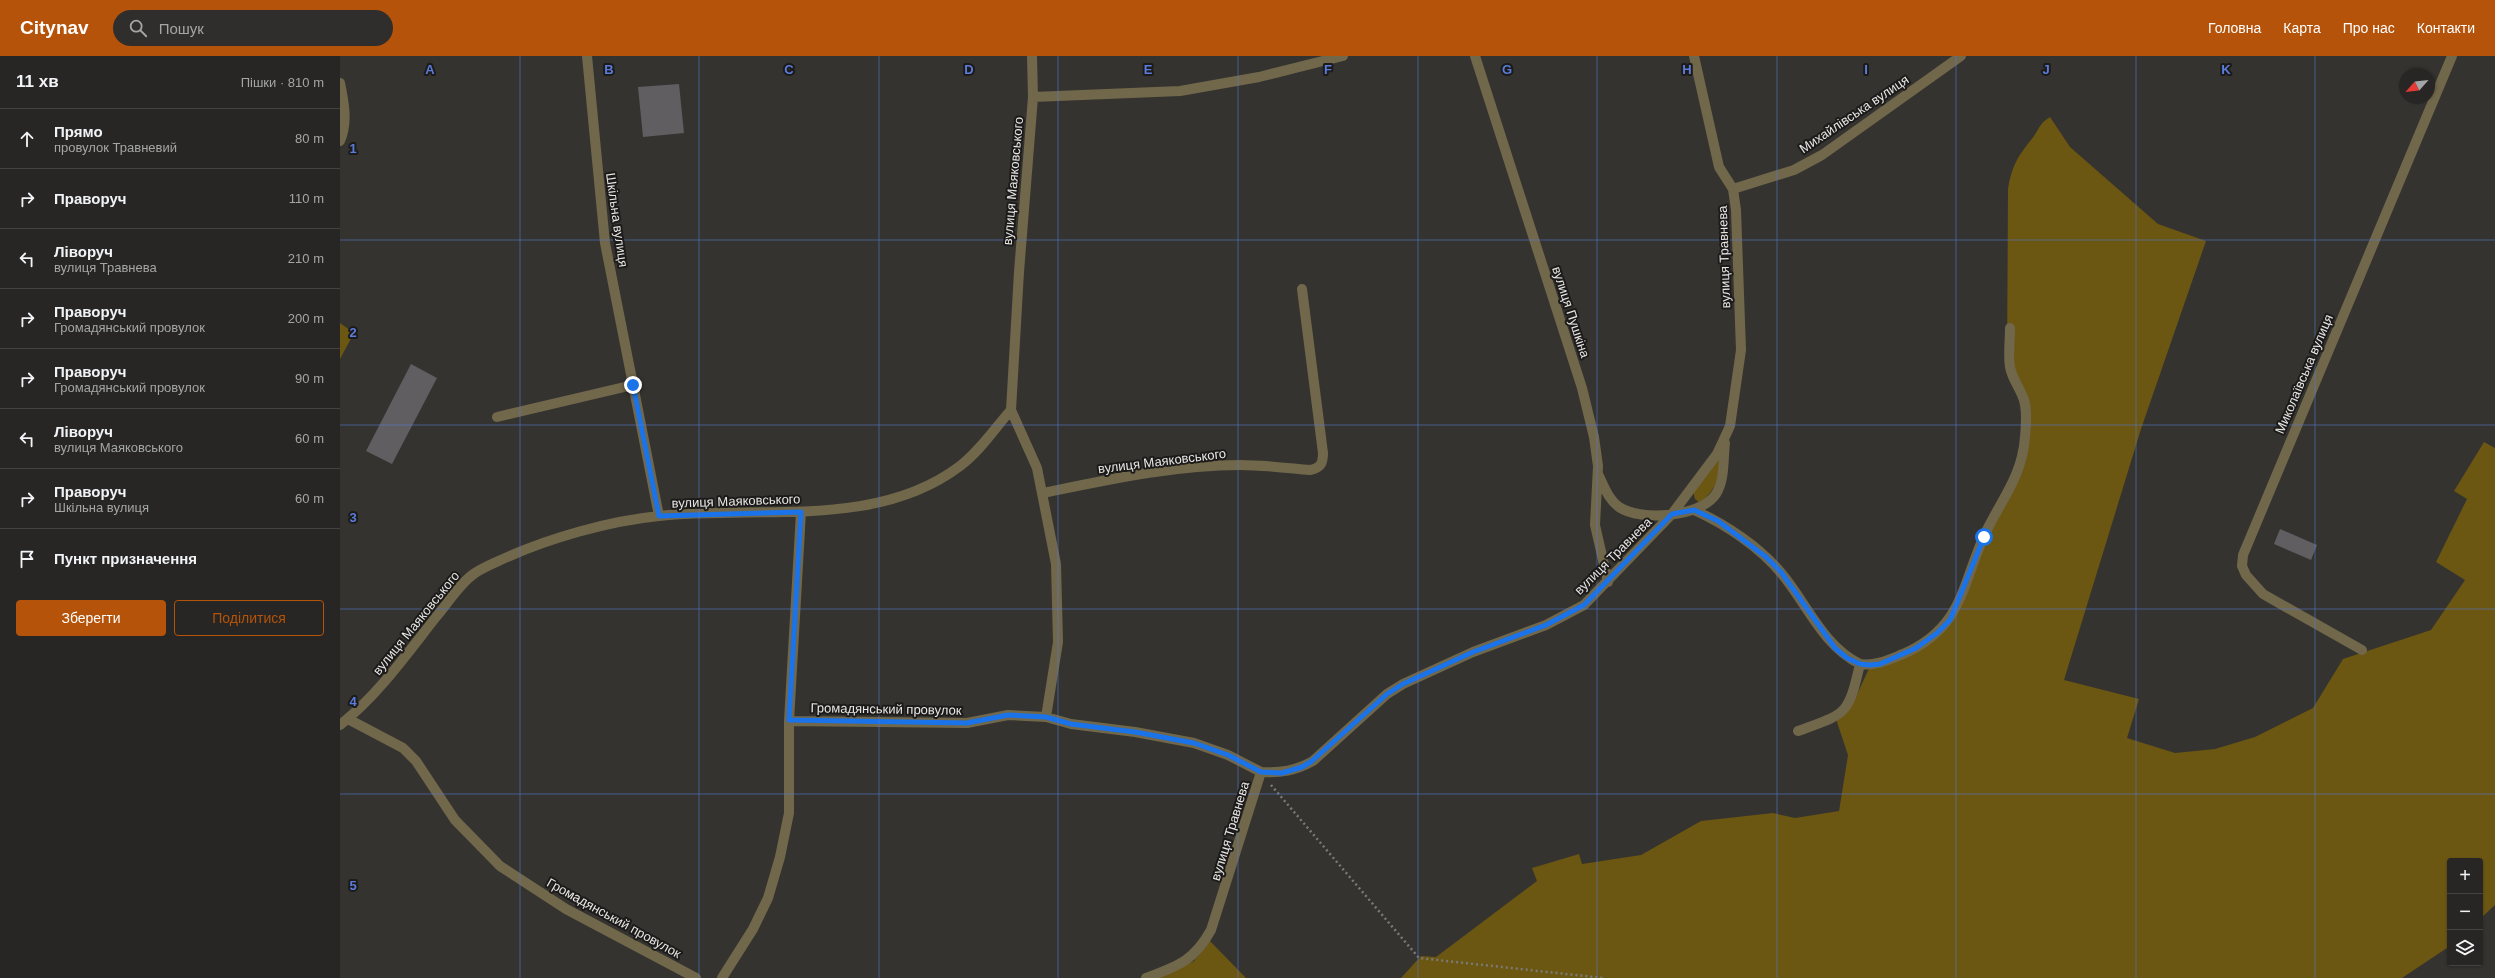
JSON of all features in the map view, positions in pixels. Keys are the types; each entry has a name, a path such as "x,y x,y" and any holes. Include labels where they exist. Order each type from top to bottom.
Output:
{"street":[{"name":"Шкільна вулиця","path":"587,56 604,243 659,516"},
{"name":"вулиця Маяковського","path":"1032,56 1033,97 1019,272 1011,410 1037,468 1056,564 1058,642 1046,717"},
{"path":"1033,97 1180,92 1259,77 1343,56"},
{"name":"вулиця Пушкіна","path":"1475,56 1582,388 1594,438 1598,474 1594,503 1595,524 1608,582"},
{"name":"вулиця Травнева","path":"1146,978 1178,966 1191,958 1201,948 1211,930 1261,772 1282,773 1302,767 1338,740 1387,694 1403,684 1473,652 1546,625 1584,605 1608,582 1672,514 1717,454 1730,426 1741,350 1733,189 1719,167 1694,56"},
{"name":"Михайлівська вулиця","path":"1733,189 1794,170 1822,155 1961,56"},
{"name":"Миколаївська вулиця","path":"2362,650 2263,594 2246,575 2242,566 2243,555 2452,56"},
{"path":"340,83 344,101 344,132 340,142"},
{"name":"вулиця Маяковського","path":"1043,493 1106,480 1214,466 1240,465 1310,470 1318,468 1323,462 1323,453 1302,289"},
{"path":"1694,510 1718,521 1766,557 1781,572 1835,648 1847,658 1860,664 1880,664 1916,648 1937,633 1950,620 1984,537 2012,488 2021,466 2025,437 2025,410 2024,399 2013,378 2010,367 2010,328"},
{"path":"497,417 633,385"},
{"name":"вулиця Маяковського","path":"344,722 370,699 456,592 474,574 504,558 546,543 612,524 659,516 801,512 846,508 882,501 948,474 962,465 1011,410"},
{"path":"1598,474 1610,498 1620,507 1634,514 1650,516 1694,510 1715,495 1720,484 1726,437"},
{"path":"722,978 753,929 768,898 780,857 789,812 789,720 801,512"},
{"path":"1798,731 1833,718 1847,707 1860,664"},
{"name":"Громадянський провулок","path":"789,720 967,723 1008,715 1046,717 1071,724 1135,732 1194,743 1228,755 1261,772"},
{"name":"Громадянський провулок","path":"344,722 403,748 416,761 455,820 500,866 566,909 696,978"}],"path":[{"path":"1261,772 1419,958 1603,978"}],"shaded area":[{"path":"2050,117 2070,147 2158,224 2206,241 2141,429 2064,680 2139,699 2127,738 2175,753 2215,749 2255,737 2313,708 2343,659 2431,630 2465,580 2436,562 2467,499 2454,491 2484,442 2495,448 2495,905 2483,916 2483,858 2447,858 2447,948 2402,978 1401,978 1421,956 1436,957 1537,881 1532,868 1579,854 1582,864 1641,855 1701,821 1773,813 1795,818 1839,811 1848,755 1836,719 1853,703 1872,662 1915,645 1947,618 2017,466 2022,436 2021,400 2007,367 2008,189 2017,160 2044,121"},
{"path":"340,323 354,333 340,359"},
{"path":"1716,459 1720,460 1715,484 1710,493 1700,503 1695,499 1693,491"},
{"path":"1210,941 1246,978 1158,978 1194,961"}],"building":[{"path":"679,84 684,133 643,137 638,87"},
{"path":"411,364 437,378 392,464 366,451"},
{"path":"2280,529 2317,545 2311,560 2274,544"}],"route":[{"path":"633,385 659,516 801,512 789,720 967,723 1008,715 1046,717 1071,724 1135,732 1194,743 1228,755 1261,772 1282,773 1302,767 1312,761 1338,740 1387,694 1403,684 1473,652 1546,625 1584,605 1608,582 1672,514 1694,510 1718,521 1766,557 1781,572 1798,594 1835,648 1847,658 1860,664 1870,665 1880,664 1916,648 1937,633 1950,620 1957,608 1984,537"}]}
